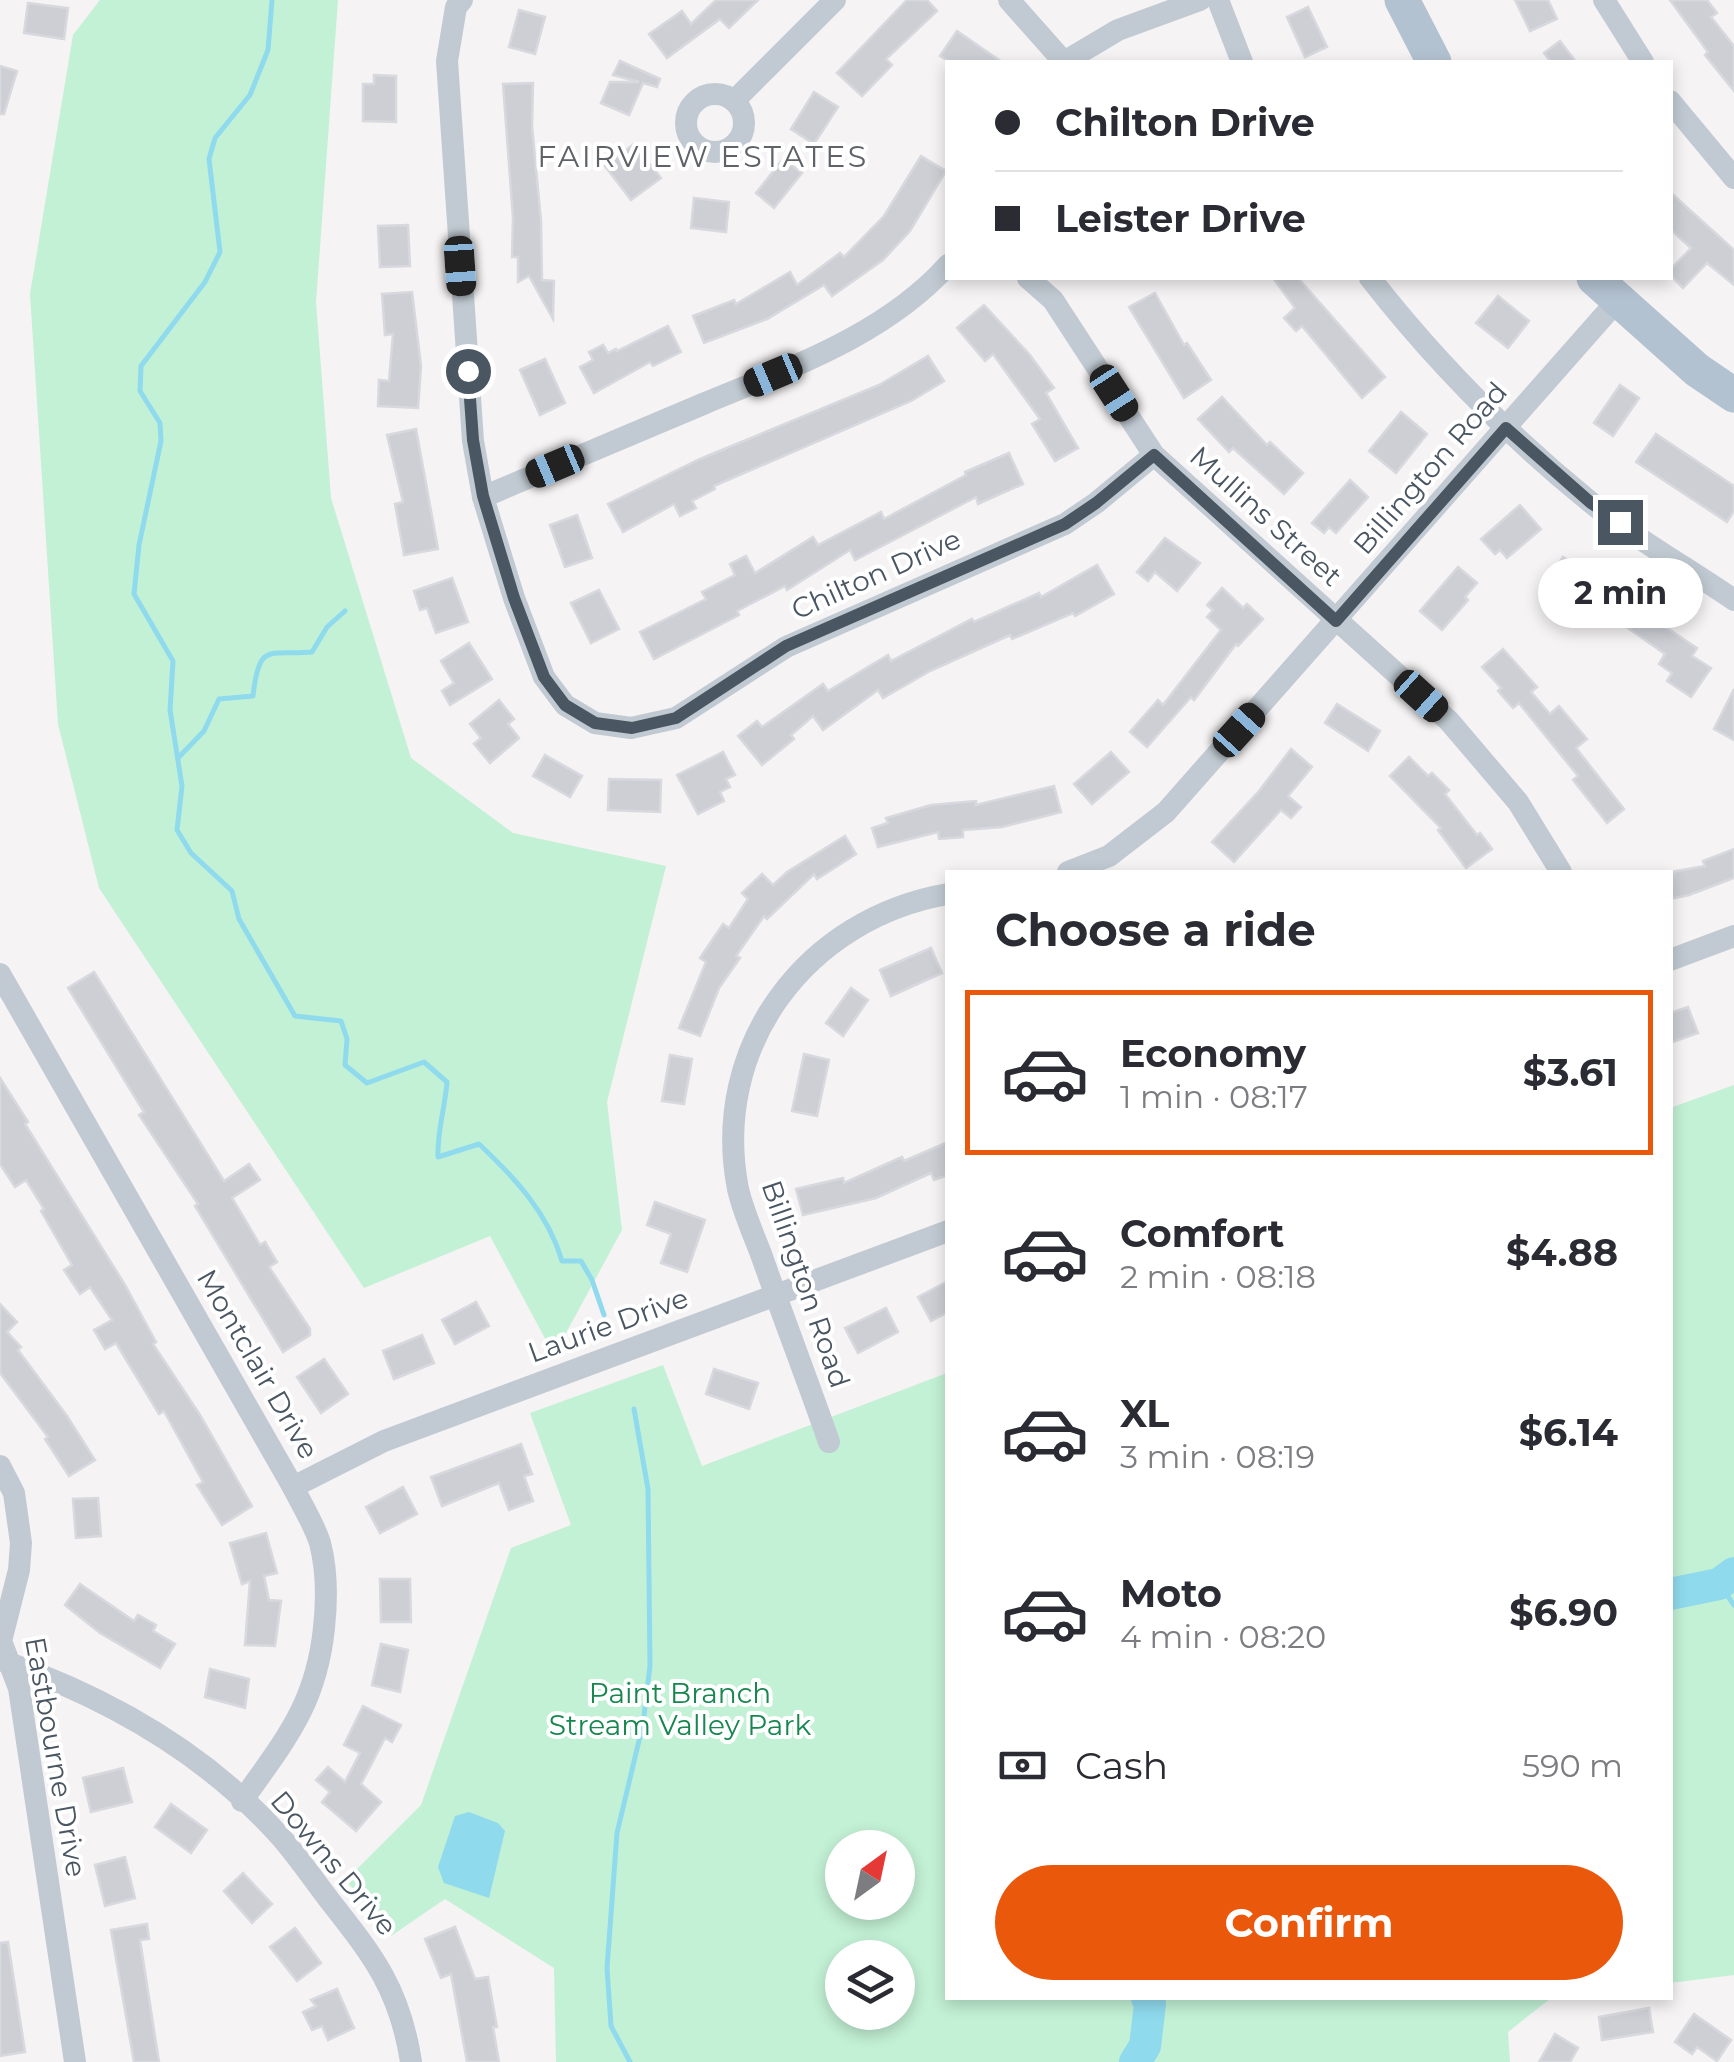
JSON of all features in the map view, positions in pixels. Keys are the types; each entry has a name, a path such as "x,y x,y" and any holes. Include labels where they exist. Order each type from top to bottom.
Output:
{"main road":[{"path":"1402,0 1433,60"},
{"path":"1605,289 1697,370 1734,395"}],"street":[{"name":"Chilton Drive","path":"462,0 456,7 447,61 473,440 483,496 514,598 544,677 565,705 595,723 632,728 676,718 786,646 1065,524 1154,455"},
{"path":"735,100 835,0"},
{"path":"1010,0 1062,60"},
{"path":"1067,60 1118,30 1200,0"},
{"path":"1218,0 1241,60"},
{"path":"1604,0 1642,60"},
{"path":"1673,105 1734,178"},
{"path":"483,496 773,375 871,328 924,290 945,268"},
{"name":"Mullins Street","path":"1030,280 1053,300 1154,455 1450,721 1518,802 1560,870"},
{"path":"1372,280 1416,336 1506,428 1591,503 1734,600"},
{"name":"Billington Road","path":"1073,870 1108,856 1140,836 1166,812 1506,428 1605,289"},
{"name":"Billington Road","path":"829,1442 738,1190 733,1120 744,1066 756,1034 794,976 818,952 876,914 945,895"},
{"path":"1673,959 1734,936"},
{"name":"Montclair Drive","path":"0,974 293,1486 319,1541 327,1603 320,1664 310,1698 294,1728 242,1801"},
{"name":"Laurie Drive","path":"293,1486 384,1442 945,1232"},
{"name":"Eastbourne Drive","path":"0,1466 14,1493 21,1543 19,1570 1,1641 4,1662 19,1688 74,2062"},
{"name":"Downs Drive","path":"4,1662 69,1686 132,1718 202,1765 278,1834 378,1962 396,1998 411,2062"}],"green space":[{"path":"100,0 338,0 316,302 331,498 411,758 513,833 666,866 607,1102 622,1230 554,1355 490,1236 364,1288 99,888 58,724 30,294 73,35"},
{"path":"1734,1085 1734,1975 1673,1983 1673,1107"},
{"name":"Paint Branch Stream Valley Park","path":"663,1365 702,1466 945,1374 945,2000 1548,2000 1508,2032 1510,2062 556,2062 554,1968 445,1899 391,1936 346,1880 421,1805 511,1548 571,1525 530,1413"}],"water":[{"path":"469,1812 498,1823 505,1831 489,1898 444,1883 438,1867 455,1816"}],"building":[{"path":"716,0 758,0 729,28 720,19 667,58 649,34 682,11 691,24"},
{"path":"907,0 927,0 937,11 886,59 892,65 862,96 837,73"},
{"path":"1515,0 1548,0 1557,19 1530,31"},
{"path":"1670,0 1707,0 1717,13 1711,17 1734,46 1734,91 1705,55 1708,52"},
{"path":"28,3 68,8 64,39 24,33"},
{"path":"1308,7 1327,47 1305,57 1287,17"},
{"path":"519,10 545,17 535,54 509,47"},
{"path":"957,31 999,60 946,60 940,56"},
{"path":"1560,41 1574,60 1549,60 1544,53"},
{"path":"620,61 660,79 657,87 643,83 629,115 601,103 610,82 639,82 613,75"},
{"path":"0,66 17,71 4,114 0,114"},
{"path":"374,75 396,76 396,122 363,121 363,84 374,84"},
{"path":"533,83 542,280 554,281 553,319 529,276 518,282 518,257 512,257 513,218 503,84"},
{"path":"814,92 838,107 814,144 791,129"},
{"path":"634,144 661,178 631,200 605,166"},
{"path":"921,156 945,170 910,231 883,260 832,296 824,285 767,319 704,343 693,316 734,300 736,304 790,272 797,285 840,253 844,257 884,216"},
{"path":"783,159 802,173 774,208 756,193"},
{"path":"1673,195 1734,250 1734,285 1707,263 1683,288 1673,278 1673,267 1691,248 1673,232"},
{"path":"694,198 729,202 726,232 691,228"},
{"path":"408,225 410,266 380,267 378,226"},
{"path":"1274,280 1300,280 1385,377 1362,398 1302,326 1296,331 1284,318 1295,308"},
{"path":"412,292 421,366 418,408 378,406 379,380 389,381 393,334 385,335 382,294"},
{"path":"1155,293 1184,345 1187,343 1211,380 1184,398 1129,307"},
{"path":"1498,296 1529,321 1508,348 1476,323"},
{"path":"984,305 1054,388 1046,393 1078,448 1055,461 1032,424 1040,419 993,354 985,361 957,328"},
{"path":"668,326 681,352 653,366 650,362 594,393 580,367 593,360 589,352 603,345 608,353 617,351"},
{"path":"928,356 944,381 911,401 714,486 715,489 692,501 696,508 680,516 674,504 623,532 608,504 700,459 879,385"},
{"path":"545,359 565,403 540,415 520,370"},
{"path":"1620,385 1639,398 1613,436 1594,423"},
{"path":"1222,397 1267,445 1270,442 1303,473 1284,494 1233,448 1229,452 1198,419"},
{"path":"1401,412 1427,434 1396,473 1369,451"},
{"path":"416,429 438,549 404,555 395,504 403,502 387,435"},
{"path":"1656,434 1734,486 1734,511 1727,522 1636,462"},
{"path":"1009,453 1023,484 978,504 976,497 855,560 850,550 787,590 785,586 654,659 640,632 706,599 702,592 735,575 730,564 746,556 755,573 813,537 818,545 881,512 884,519 966,475 965,472"},
{"path":"1350,480 1368,497 1336,533 1329,527 1324,533 1312,523"},
{"path":"1520,505 1541,529 1507,558 1500,550 1495,554 1481,539"},
{"path":"577,515 592,558 565,567 550,525"},
{"path":"1165,538 1200,563 1177,591 1155,572 1148,581 1137,572"},
{"path":"1563,557 1624,599 1629,590 1666,615 1661,624 1697,648 1692,656 1711,668 1691,697 1667,681 1672,673 1659,664 1665,654 1592,603 1589,607 1548,579"},
{"path":"1097,565 1114,594 1075,616 1073,613 1012,639 1010,635 930,671 883,698 878,690 823,730 813,716 791,735 794,739 762,765 738,736 757,721 762,727 823,684 828,691 888,655 891,661 972,619 974,622 1039,593 1041,597"},
{"path":"1458,567 1477,583 1442,630 1420,611"},
{"path":"452,578 468,622 436,633 427,608 420,610 414,591"},
{"path":"1222,588 1243,608 1247,604 1263,619 1236,644 1194,700 1191,697 1147,747 1130,732 1158,700 1163,705 1221,630 1207,617 1213,610 1207,605"},
{"path":"599,590 619,629 591,643 571,603"},
{"path":"469,643 492,679 450,705 442,691 454,683 441,661"},
{"path":"1503,649 1537,687 1531,692 1550,714 1559,706 1587,739 1576,748 1624,809 1607,823 1573,780 1578,776 1519,703 1513,708 1482,667"},
{"path":"1734,689 1734,740 1714,729"},
{"path":"499,700 514,719 508,724 519,738 490,763 474,744 481,738 470,724"},
{"path":"1337,704 1380,731 1368,751 1325,723"},
{"path":"1291,749 1312,767 1288,796 1301,807 1291,818 1281,810 1234,862 1212,842"},
{"path":"723,752 735,775 726,779 730,787 720,792 724,801 698,814 677,775"},
{"path":"1111,752 1129,772 1092,804 1074,784"},
{"path":"545,755 582,776 570,797 533,776"},
{"path":"1409,757 1449,790 1445,794 1492,849 1466,868 1438,830 1441,828 1390,776"},
{"path":"609,779 661,780 660,812 608,810"},
{"path":"1054,786 1061,812 1002,827 963,830 963,837 939,839 938,832 878,847 872,828 888,823 886,818 931,805 976,801 976,805"},
{"path":"845,836 856,854 817,879 814,874 767,919 764,916 736,956 740,958 719,988 700,1036 679,1028 706,962 700,958 723,924 729,928 748,899 742,893 762,874 773,885"},
{"path":"1734,849 1734,878 1673,898 1673,871 1705,866 1703,861"},
{"path":"931,948 942,973 891,996 880,970"},
{"path":"94,972 224,1181 249,1164 260,1180 232,1198 260,1245 265,1242 277,1262 269,1267 310,1329 310,1335 283,1352 195,1206 198,1204 139,1115 144,1112 68,988"},
{"path":"851,988 868,1000 843,1036 826,1023"},
{"path":"1688,1007 1698,1033 1673,1042 1673,1012"},
{"path":"804,1054 829,1060 817,1116 792,1111"},
{"path":"670,1055 692,1059 684,1104 662,1101"},
{"path":"0,1078 125,1285 156,1342 153,1344 200,1415 252,1506 222,1525 197,1485 203,1482 164,1411 159,1414 116,1343 105,1349 94,1330 112,1320 90,1287 80,1294 64,1270 72,1265 41,1211 44,1209 26,1180 15,1187 0,1164"},
{"path":"945,1143 945,1176 934,1180 931,1173 876,1198 803,1215 796,1189 843,1178 844,1183 902,1157 904,1161"},
{"path":"655,1202 705,1220 687,1272 661,1263 671,1234 647,1225"},
{"path":"945,1283 945,1314 931,1321 918,1297"},
{"path":"476,1302 489,1326 455,1344 442,1320"},
{"path":"0,1304 17,1322 7,1332 21,1347 18,1350 95,1460 69,1476 45,1439 48,1437 0,1373"},
{"path":"886,1308 898,1332 858,1353 845,1328"},
{"path":"422,1335 434,1363 394,1379 383,1351"},
{"path":"324,1359 348,1394 321,1413 297,1377"},
{"path":"714,1369 758,1383 749,1409 706,1394"},
{"path":"521,1444 532,1474 524,1476 533,1501 509,1510 499,1483 442,1506 431,1477"},
{"path":"403,1487 417,1514 380,1533 366,1507"},
{"path":"98,1498 101,1536 76,1538 73,1499"},
{"path":"266,1533 277,1573 264,1576 269,1600 281,1601 275,1646 245,1645 250,1581 242,1584 230,1543"},
{"path":"380,1579 410,1579 411,1622 381,1622"},
{"path":"80,1584 134,1621 138,1615 156,1625 153,1631 175,1644 160,1668 100,1633 65,1605"},
{"path":"381,1644 408,1650 400,1692 372,1685"},
{"path":"210,1669 249,1679 245,1708 205,1697"},
{"path":"363,1706 401,1725 392,1742 385,1738 361,1784 381,1802 356,1831 322,1802 330,1792 316,1780 328,1767 345,1782 360,1753 344,1745"},
{"path":"123,1768 132,1802 91,1812 83,1778"},
{"path":"171,1804 207,1830 191,1853 155,1827"},
{"path":"125,1857 135,1898 105,1906 95,1865"},
{"path":"243,1873 272,1904 252,1923 224,1891"},
{"path":"147,1924 149,1939 140,1940 159,2062 134,2062 111,1930"},
{"path":"455,1927 475,1979 488,1977 499,2062 467,2062 451,1974 441,1978 425,1939"},
{"path":"295,1928 321,1963 297,1981 270,1947"},
{"path":"8,1942 25,2052 0,2056 0,1943"},
{"path":"337,1989 354,2028 328,2040 322,2026 312,2030 303,2012 316,2006 311,2000"},
{"path":"1649,2008 1653,2032 1602,2040 1599,2017"},
{"path":"1694,2014 1731,2040 1717,2061 1697,2047 1692,2054 1675,2042"},
{"path":"1555,2034 1578,2048 1570,2062 1539,2062"}],"waterway":[{"path":"272,0 268,50 250,95 215,138 209,159 220,252 205,282 141,366 140,391 160,423 161,441 139,545 134,594 173,661 170,710 182,786 177,830 191,853 232,891 239,919 295,1016 341,1021 347,1039 345,1065 367,1083 424,1062 447,1082 438,1157 479,1144 529,1197 548,1227 562,1261 581,1261 604,1315"},
{"path":"178,758 204,731 219,699 253,696 263,659 269,654 312,652 327,627 345,611"},
{"path":"630,2062 611,2026 607,1968 617,1833 643,1724 650,1666 648,1489 634,1409"},
{"path":"1673,1593 1719,1584 1734,1573"},
{"path":"1719,1584 1734,1605"},
{"path":"1135,2062 1145,2046 1148,2000"}],"district":[{"name":"FAIRVIEW ESTATES","path":"703,157"}],"route":[{"path":"468,371 473,440 483,496 514,598 544,677 565,705 595,723 632,728 676,718 786,646 1065,524 1154,455 1336,621 1506,428 1591,503 1620,522"}]}
